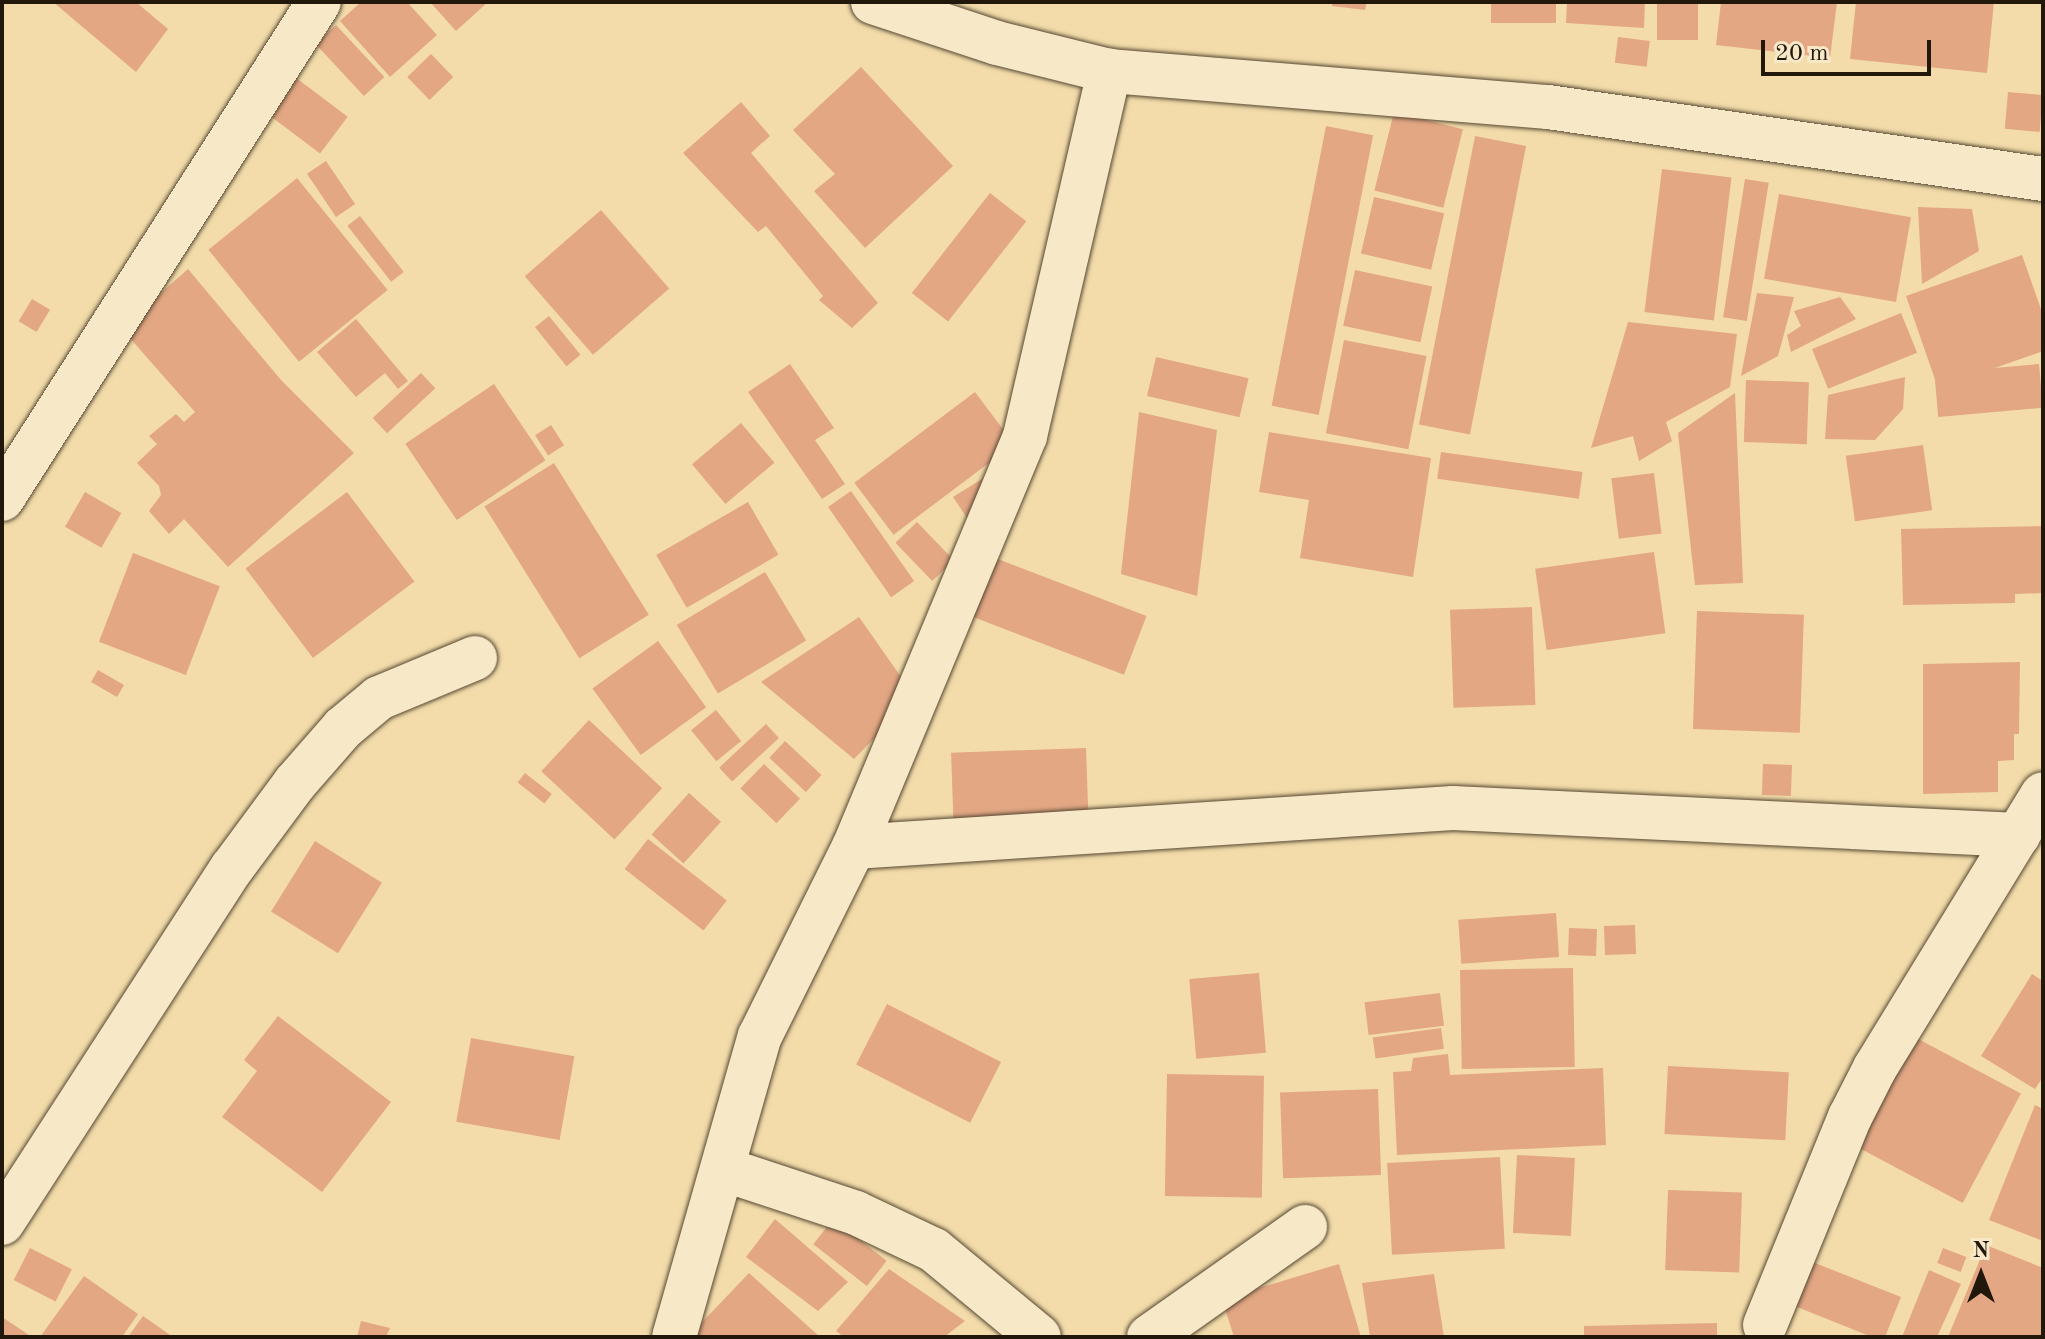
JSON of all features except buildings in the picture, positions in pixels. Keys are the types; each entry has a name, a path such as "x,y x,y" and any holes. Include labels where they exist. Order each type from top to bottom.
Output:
{"street":[{"path":"2,499 319,2"},
{"path":"873,2 997,43 1109,71 1548,107 2043,179"},
{"path":"674,1337 760,1036 854,847 1025,436 1109,71"},
{"path":"2,1223 232,868 295,783 343,728 379,698 475,658"},
{"path":"1765,1325 1850,1117 2043,794"},
{"path":"854,847 1453,808 2018,835"},
{"path":"723,1169 856,1213 934,1250 1039,1337"},
{"path":"1149,1337 1305,1227"}]}
